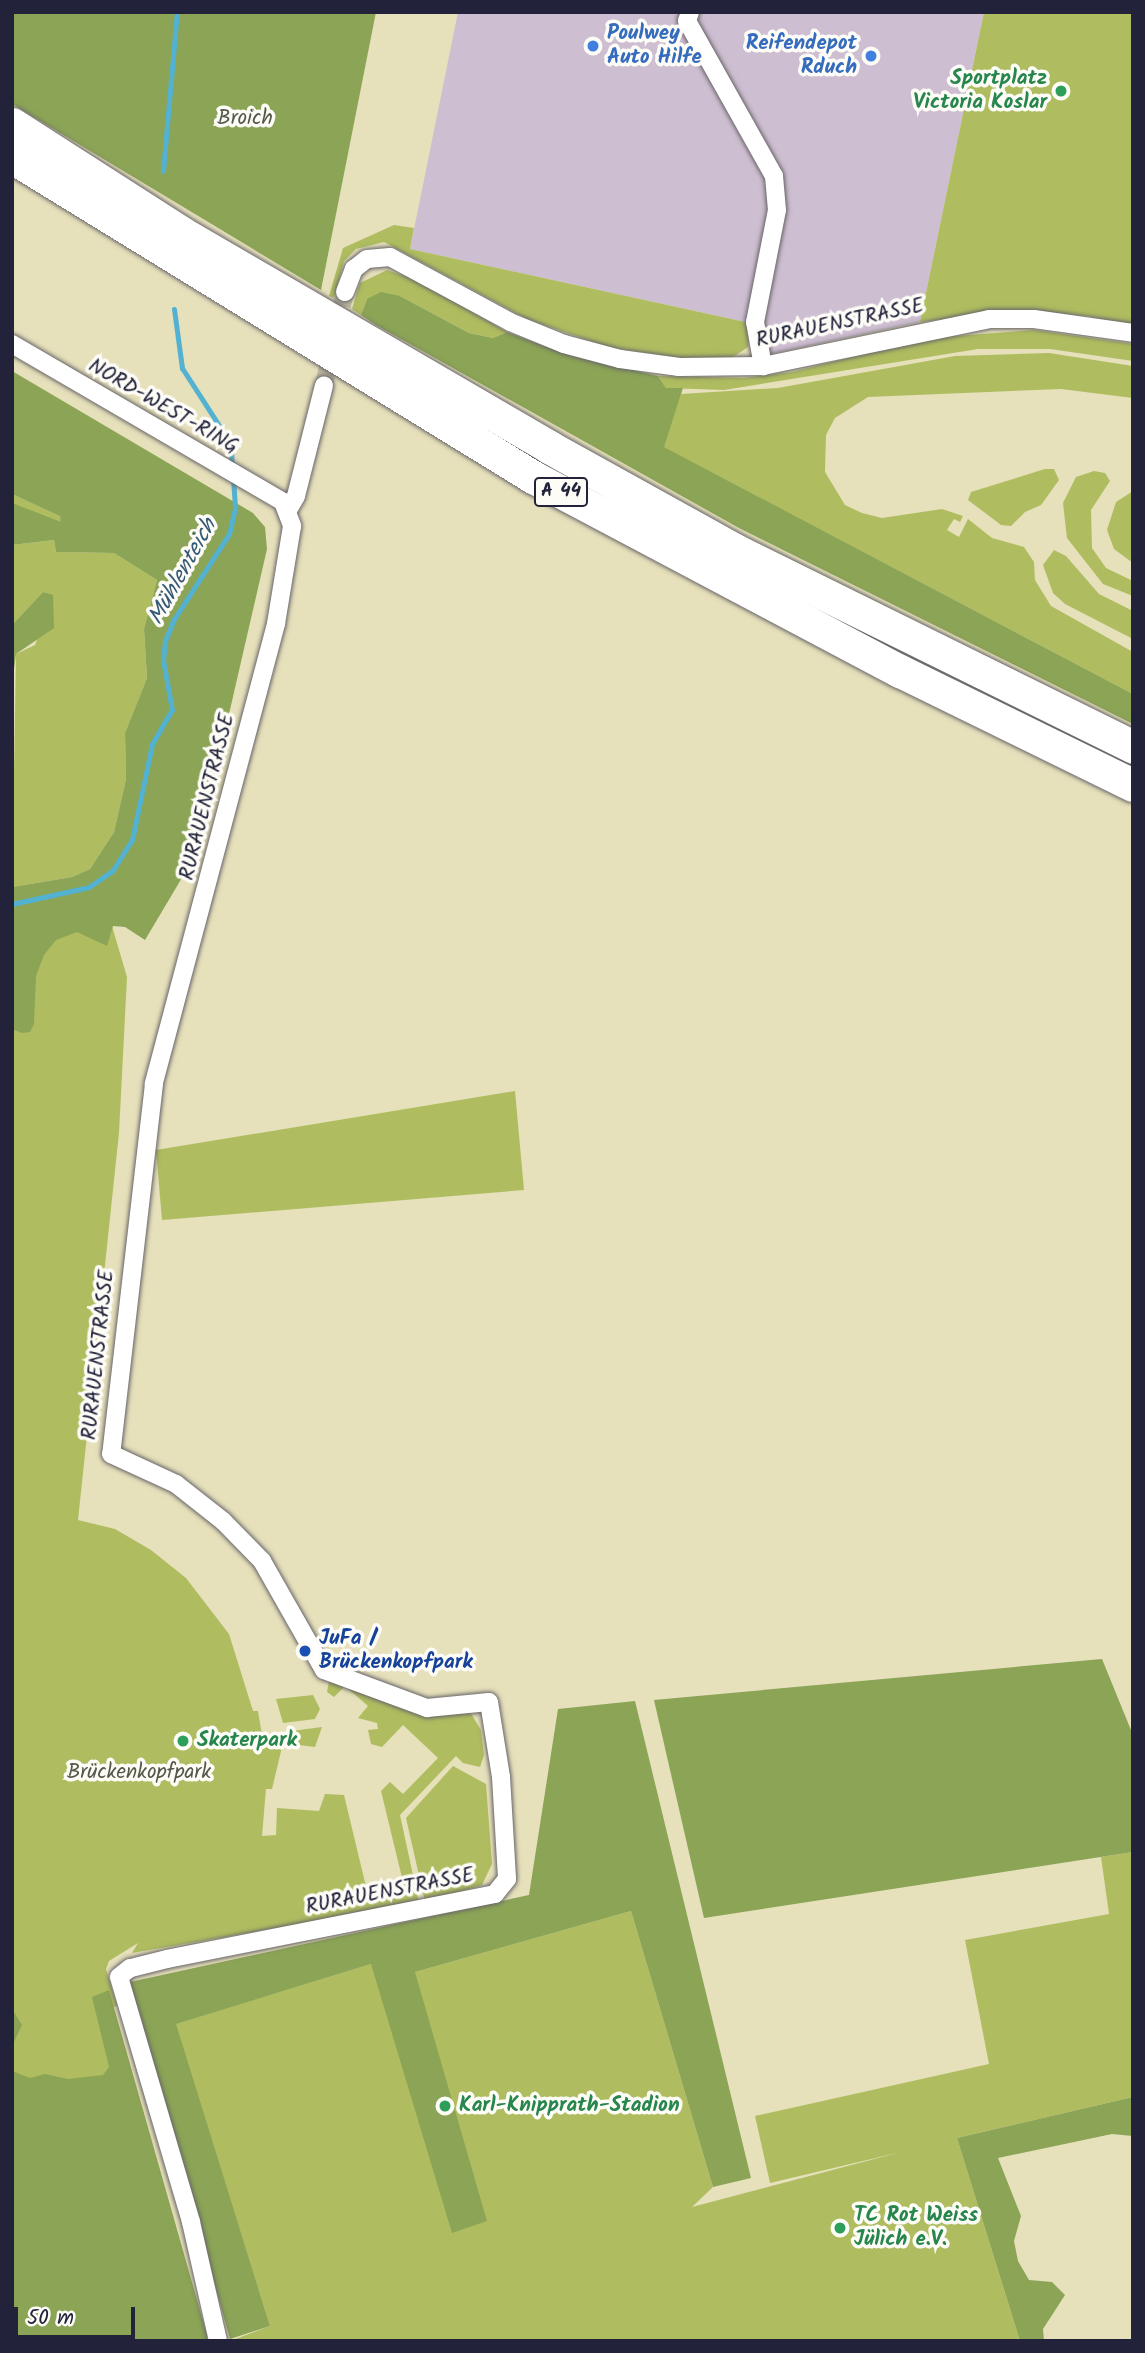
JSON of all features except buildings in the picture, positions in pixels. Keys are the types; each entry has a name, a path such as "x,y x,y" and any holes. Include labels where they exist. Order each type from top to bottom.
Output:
{"highway":[{"name":"A 44","path":"12,124 180,232 561,454 734,550 1133,747"},
{"name":"A 44","path":"12,157 533,477 900,671 1133,785"}],"street":[{"path":"690,12 687,21 775,176 777,210 755,321 763,366"},
{"name":"RURAUENSTRASSE","path":"345,292 354,269 367,258 390,257 510,321 564,344 620,359 680,367 763,366 989,319 1034,319 1133,333"},
{"name":"NORD-WEST-RING","path":"12,344 283,502 288,510"},
{"name":"RURAUENSTRASSE","path":"218,2341 191,2222 119,1978 130,1968 167,1959 495,1894 507,1879 500,1777 489,1702 427,1708 324,1671 262,1561 223,1521 176,1484 111,1454 154,1084 276,624 292,526 288,510 296,496 324,385"}],"shaded area":[{"path":"458,12 984,12 920,322 770,354 764,326 410,249"}],"green space":[{"name":"Broich","path":"12,12 376,12 321,290 12,104"},
{"name":"Sportplatz Victoria Koslar","path":"984,12 1133,12 1133,326 1088,316 1021,310 920,322"},
{"path":"394,225 414,228 410,249 750,323 748,347 733,357 716,359 681,358 608,347 527,319 384,242 356,249 344,261 334,298 329,296 343,248"},
{"path":"387,270 416,280 507,332 493,338 469,333 400,296 367,299 361,315 352,309 360,283"},
{"path":"381,292 400,296 469,333 493,338 507,332 571,356 658,376 666,388 683,388 664,447 1133,694 1133,724 739,528 376,325 361,315 367,299"},
{"path":"1034,330 1133,344 1133,361 1050,349 978,349 724,390 666,388 658,376 744,378 792,372 930,338"},
{"path":"1049,353 1133,366 1133,398 1061,389 868,397 835,418 826,435 825,472 845,505 862,513 882,518 942,509 963,516 960,522 954,519 947,530 959,537 968,519 992,538 1024,547 1034,562 1035,580 1051,606 1133,652 1133,694 663,447 681,394 778,388 955,356"},
{"path":"12,371 253,513 265,527 267,549 203,827 189,866 145,940 125,927 113,926 107,946 77,932 56,940 44,955 36,976 34,1024 30,1032 22,1033 12,1029 12,887 72,877 90,869 114,832 126,779 125,733 147,678 144,629 157,580 114,553 56,552 54,540 12,545 12,503 61,522 60,516 12,494"},
{"path":"1045,469 1054,469 1059,480 1041,505 1025,512 1011,526 1001,525 968,500 971,492"},
{"path":"1094,471 1105,473 1110,481 1091,510 1092,548 1106,568 1133,581 1133,596 1103,584 1067,538 1063,503 1076,477"},
{"path":"1133,491 1133,563 1114,549 1107,530 1116,502"},
{"path":"12,494 61,516 61,523 12,506"},
{"path":"54,540 56,552 114,553 157,580 144,629 147,678 125,733 126,779 114,832 90,869 72,877 12,887 16,654 35,645 53,596 43,592 12,625 12,545"},
{"path":"1054,550 1066,556 1099,594 1133,611 1133,639 1065,604 1053,593 1043,565"},
{"path":"43,592 53,595 54,628 16,654 12,685 12,625"},
{"name":"Brückenkopfpark","path":"12,912 112,926 127,977 119,1133 78,1520 115,1529 151,1550 186,1578 229,1634 253,1711 258,1711 262,1735 322,1727 315,1747 283,1743 272,1789 266,1789 262,1836 276,1835 277,1808 319,1811 325,1794 344,1795 369,1899 405,1890 381,1791 390,1782 403,1794 438,1758 403,1725 382,1747 371,1744 368,1730 378,1729 377,1723 358,1718 368,1706 345,1686 334,1697 327,1692 329,1681 470,1712 481,1730 484,1755 480,1767 463,1763 456,1756 400,1815 419,1903 132,1953 138,1943 109,1961 106,1969 117,2006 109,2009 134,2099 12,2341"},
{"path":"515,1091 524,1190 162,1220 156,1150"},
{"path":"1102,1659 1133,1735 1133,1852 704,1918 654,1700"},
{"path":"313,1695 320,1709 315,1719 283,1723 276,1699"},
{"path":"635,1701 751,2178 713,2187 631,1911 415,1972 487,2221 452,2233 371,1964 176,2024 270,2326 230,2339 130,1982 529,1895 558,1709"},
{"path":"453,1766 486,1784 492,1864 482,1885 425,1902 406,1818"},
{"name":"Karl-Knipprath-Stadion","path":"1133,1852 1133,2097 957,2138 1020,2341 230,2341 270,2326 175,2024 371,1964 415,1972 631,1911 713,2187 692,2207 901,2152 770,2183 755,2116 989,2064 965,1940 1109,1914 1101,1857"},
{"path":"109,1990 207,2341 12,2341 12,2071 30,2078 45,2074 68,2079 103,2075 109,2067 92,1997"},
{"path":"12,2009 22,2025 12,2046"},
{"path":"1133,2097 1133,2136 1112,2134 998,2158 1021,2216 1014,2241 1018,2261 1029,2280 1052,2282 1065,2295 1043,2329 1044,2341 1020,2341 957,2138"}],"waterway":[{"path":"163,171 177,12"},
{"name":"Mühlenteich","path":"174,309 182,368 231,444 232,469"},
{"name":"Mühlenteich","path":"12,904 89,887 113,870 132,840 152,744 172,710 163,660 165,641 174,619 229,534 235,507 233,479"}],"tunnel":[{"path":"324,385 345,292"}],"place":[{"name":"Poulwey Auto Hilfe","path":"593,46"},
{"name":"Reifendepot Rduch","path":"871,56"},
{"name":"Sportplatz Victoria Koslar","path":"1061,91"},
{"name":"JuFa / Brückenkopfpark","path":"305,1651"},
{"name":"Skaterpark","path":"183,1741"},
{"name":"Karl-Knipprath-Stadion","path":"445,2106"},
{"name":"TC Rot Weiss Jülich e.V.","path":"840,2228"}]}
